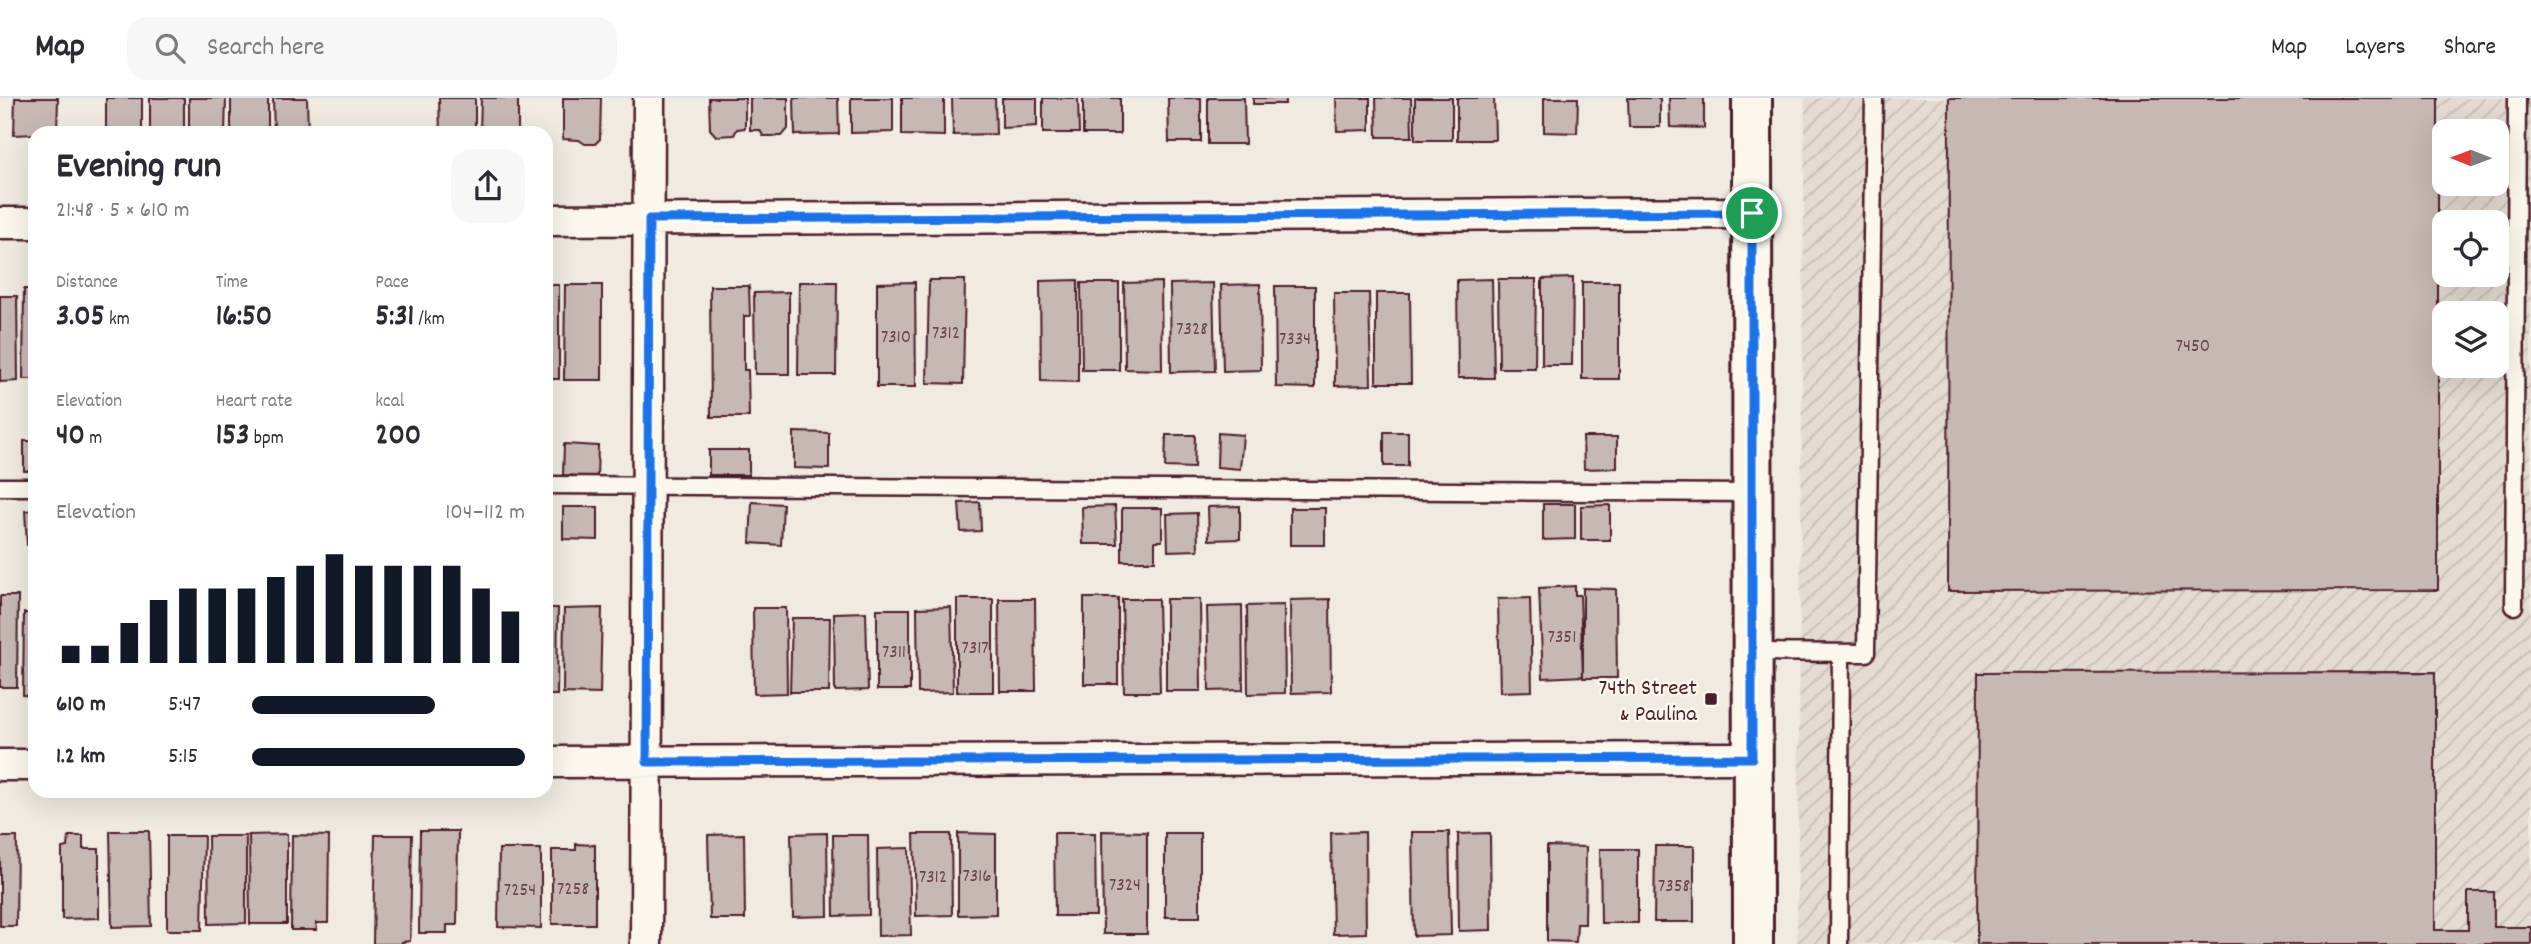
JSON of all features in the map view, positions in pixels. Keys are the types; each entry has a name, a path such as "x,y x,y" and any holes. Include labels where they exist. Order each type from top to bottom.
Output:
{"street":[{"path":"646,944 649,98"},
{"path":"1752,98 1753,944"},
{"path":"553,220 1752,213"},
{"path":"0,223 28,223"},
{"path":"553,762 1752,758"},
{"path":"0,765 28,765"}],"lane":[{"path":"1752,652 1866,653 1874,98"},
{"path":"2514,606 2517,98"},
{"path":"553,485 1752,493"},
{"path":"0,487 28,487"},
{"path":"1839,944 1841,653"}],"shaded area":[{"path":"1805,98 2531,98 2531,944 1797,944"}],"building":[{"path":"15,98 58,98 57,126 28,126 28,134 14,135"},
{"path":"106,98 142,98 142,126 106,126"},
{"path":"150,98 184,98 184,126 150,126"},
{"path":"189,98 226,98 225,126 189,126"},
{"path":"231,98 268,98 268,126 231,126"},
{"path":"273,98 307,98 308,126 274,126"},
{"path":"439,98 475,98 475,126 440,126"},
{"path":"481,98 518,98 518,126 480,126"},
{"path":"563,98 601,98 600,139 595,144 563,139"},
{"path":"709,98 745,98 745,128 737,129 734,135 716,136 710,129"},
{"path":"750,98 788,98 788,129 782,136 763,136 760,130 750,130"},
{"path":"794,98 838,98 839,134 795,135"},
{"path":"851,98 893,98 893,132 851,133"},
{"path":"902,98 944,98 944,136 902,135"},
{"path":"952,98 995,98 996,134 953,135"},
{"path":"1002,98 1037,98 1037,126 1002,128"},
{"path":"1043,98 1078,98 1079,133 1043,133"},
{"path":"1083,98 1120,98 1120,134 1083,134"},
{"path":"1168,98 1201,98 1201,142 1169,142"},
{"path":"1208,98 1244,98 1245,144 1208,144"},
{"path":"1253,98 1285,98 1285,104 1253,104"},
{"path":"1336,98 1370,98 1370,130 1337,131"},
{"path":"1376,98 1411,98 1412,137 1377,137"},
{"path":"1415,98 1452,98 1452,140 1415,140"},
{"path":"1457,98 1494,98 1495,140 1457,140"},
{"path":"1544,98 1578,98 1577,133 1544,132"},
{"path":"1628,98 1660,98 1660,127 1629,127"},
{"path":"1669,98 1704,98 1704,128 1670,127"},
{"path":"1949,98 2438,98 2438,119 2432,119 2432,196 2438,196 2438,210 2432,210 2432,287 2438,287 2438,301 2432,301 2432,378 2438,378 2438,590 1948,591"},
{"path":"1573,278 1572,365 1542,365 1542,279"},
{"path":"1492,279 1494,378 1458,378 1457,280"},
{"path":"1498,279 1536,279 1535,368 1499,368"},
{"path":"929,280 965,280 963,384 927,383"},
{"path":"1078,280 1078,382 1041,381 1040,281"},
{"path":"799,282 837,282 836,375 798,375"},
{"path":"915,282 916,387 877,387 877,283"},
{"path":"1161,282 1162,370 1125,369 1124,283"},
{"path":"1582,282 1619,282 1619,379 1582,379"},
{"path":"1081,283 1119,283 1119,370 1082,370"},
{"path":"1213,283 1215,371 1171,372 1170,284"},
{"path":"1260,284 1261,370 1223,371 1221,285"},
{"path":"553,285 559,285 559,379 553,379"},
{"path":"565,285 602,285 602,380 564,380"},
{"path":"710,286 749,286 750,316 744,316 744,370 748,370 749,417 711,417"},
{"path":"1275,286 1315,286 1315,388 1276,387"},
{"path":"24,289 28,289 28,379 23,379"},
{"path":"789,292 789,374 755,374 754,293"},
{"path":"1334,293 1369,293 1371,385 1335,386"},
{"path":"1376,293 1410,293 1411,383 1376,383"},
{"path":"0,296 17,296 18,381 0,382"},
{"path":"794,432 829,433 829,469 794,468"},
{"path":"1384,432 1408,432 1408,466 1384,466"},
{"path":"1218,433 1243,435 1240,469 1217,467"},
{"path":"1166,435 1195,435 1194,468 1165,467"},
{"path":"1583,437 1617,437 1617,468 1584,469"},
{"path":"24,441 28,441 28,471 24,471"},
{"path":"564,444 598,446 597,477 563,475"},
{"path":"709,450 749,450 749,475 709,475"},
{"path":"752,502 783,504 781,545 750,543"},
{"path":"980,502 981,531 961,532 959,503"},
{"path":"1543,504 1575,504 1575,539 1543,540"},
{"path":"1610,505 1610,540 1581,540 1581,506"},
{"path":"1115,506 1117,544 1083,544 1082,507"},
{"path":"1240,506 1240,539 1209,540 1208,507"},
{"path":"563,507 598,507 598,540 563,539"},
{"path":"1122,508 1162,508 1162,541 1155,541 1155,561 1122,561"},
{"path":"1290,508 1325,508 1325,545 1290,545"},
{"path":"25,511 28,511 28,545 27,545"},
{"path":"1197,513 1198,550 1168,551 1167,514"},
{"path":"1575,586 1575,595 1580,595 1583,676 1543,678 1539,588"},
{"path":"1583,588 1616,589 1617,678 1583,678"},
{"path":"0,596 18,596 17,687 0,687"},
{"path":"1084,598 1118,598 1118,684 1084,684"},
{"path":"1530,598 1532,691 1500,692 1498,599"},
{"path":"957,599 993,599 993,692 957,692"},
{"path":"999,599 1035,599 1036,691 1000,691"},
{"path":"1122,599 1158,599 1160,692 1124,692"},
{"path":"1166,599 1200,599 1201,691 1166,691"},
{"path":"1330,599 1331,692 1291,693 1290,600"},
{"path":"1284,605 1285,693 1248,694 1247,606"},
{"path":"1242,606 1243,690 1209,691 1207,607"},
{"path":"951,607 953,692 918,693 917,608"},
{"path":"553,608 558,608 557,695 553,695"},
{"path":"602,608 600,694 563,693 564,609"},
{"path":"753,608 786,608 787,693 754,694"},
{"path":"877,609 910,609 910,690 877,690"},
{"path":"866,612 868,690 835,691 834,613"},
{"path":"24,613 28,613 28,695 23,695"},
{"path":"792,618 830,618 829,692 790,692"},
{"path":"2435,672 2435,930 2468,930 2468,892 2494,892 2494,927 2531,927 2531,944 1977,944 1978,673"},
{"path":"110,831 149,831 151,926 112,927"},
{"path":"420,831 458,831 457,925 447,925 447,933 419,933"},
{"path":"1102,831 1147,832 1147,934 1103,934"},
{"path":"1365,832 1366,933 1333,934 1331,833"},
{"path":"1412,832 1449,832 1451,935 1414,936"},
{"path":"827,833 828,916 793,917 791,834"},
{"path":"958,833 996,834 996,914 958,915"},
{"path":"1054,833 1095,833 1096,916 1055,916"},
{"path":"1165,833 1200,833 1200,917 1165,917"},
{"path":"1490,833 1491,930 1459,931 1458,834"},
{"path":"287,834 287,924 250,924 249,835"},
{"path":"744,834 745,919 710,919 708,835"},
{"path":"914,834 951,834 952,915 916,916"},
{"path":"292,835 329,836 328,923 316,923 317,930 291,930"},
{"path":"375,835 412,835 410,941 402,944 373,944"},
{"path":"833,835 868,835 869,915 834,916"},
{"path":"69,836 83,836 83,849 99,849 99,918 62,919 62,848 68,847"},
{"path":"167,836 204,836 202,930 167,930"},
{"path":"208,836 246,836 246,923 209,924"},
{"path":"0,837 17,837 16,926 0,926"},
{"path":"576,844 595,845 595,924 552,924 552,850 576,850"},
{"path":"1547,846 1586,847 1585,924 1577,924 1576,942 1547,941"},
{"path":"1655,846 1694,846 1694,922 1654,922"},
{"path":"909,848 911,935 878,936 877,849"},
{"path":"499,849 541,849 541,928 498,927"},
{"path":"1600,849 1638,849 1638,923 1601,923"}],"place":[{"name":"74th Street & Paulina","path":"1711,699"}],"route":[{"path":"1752,213 1752,758 647,762 649,219 1752,213"}]}
